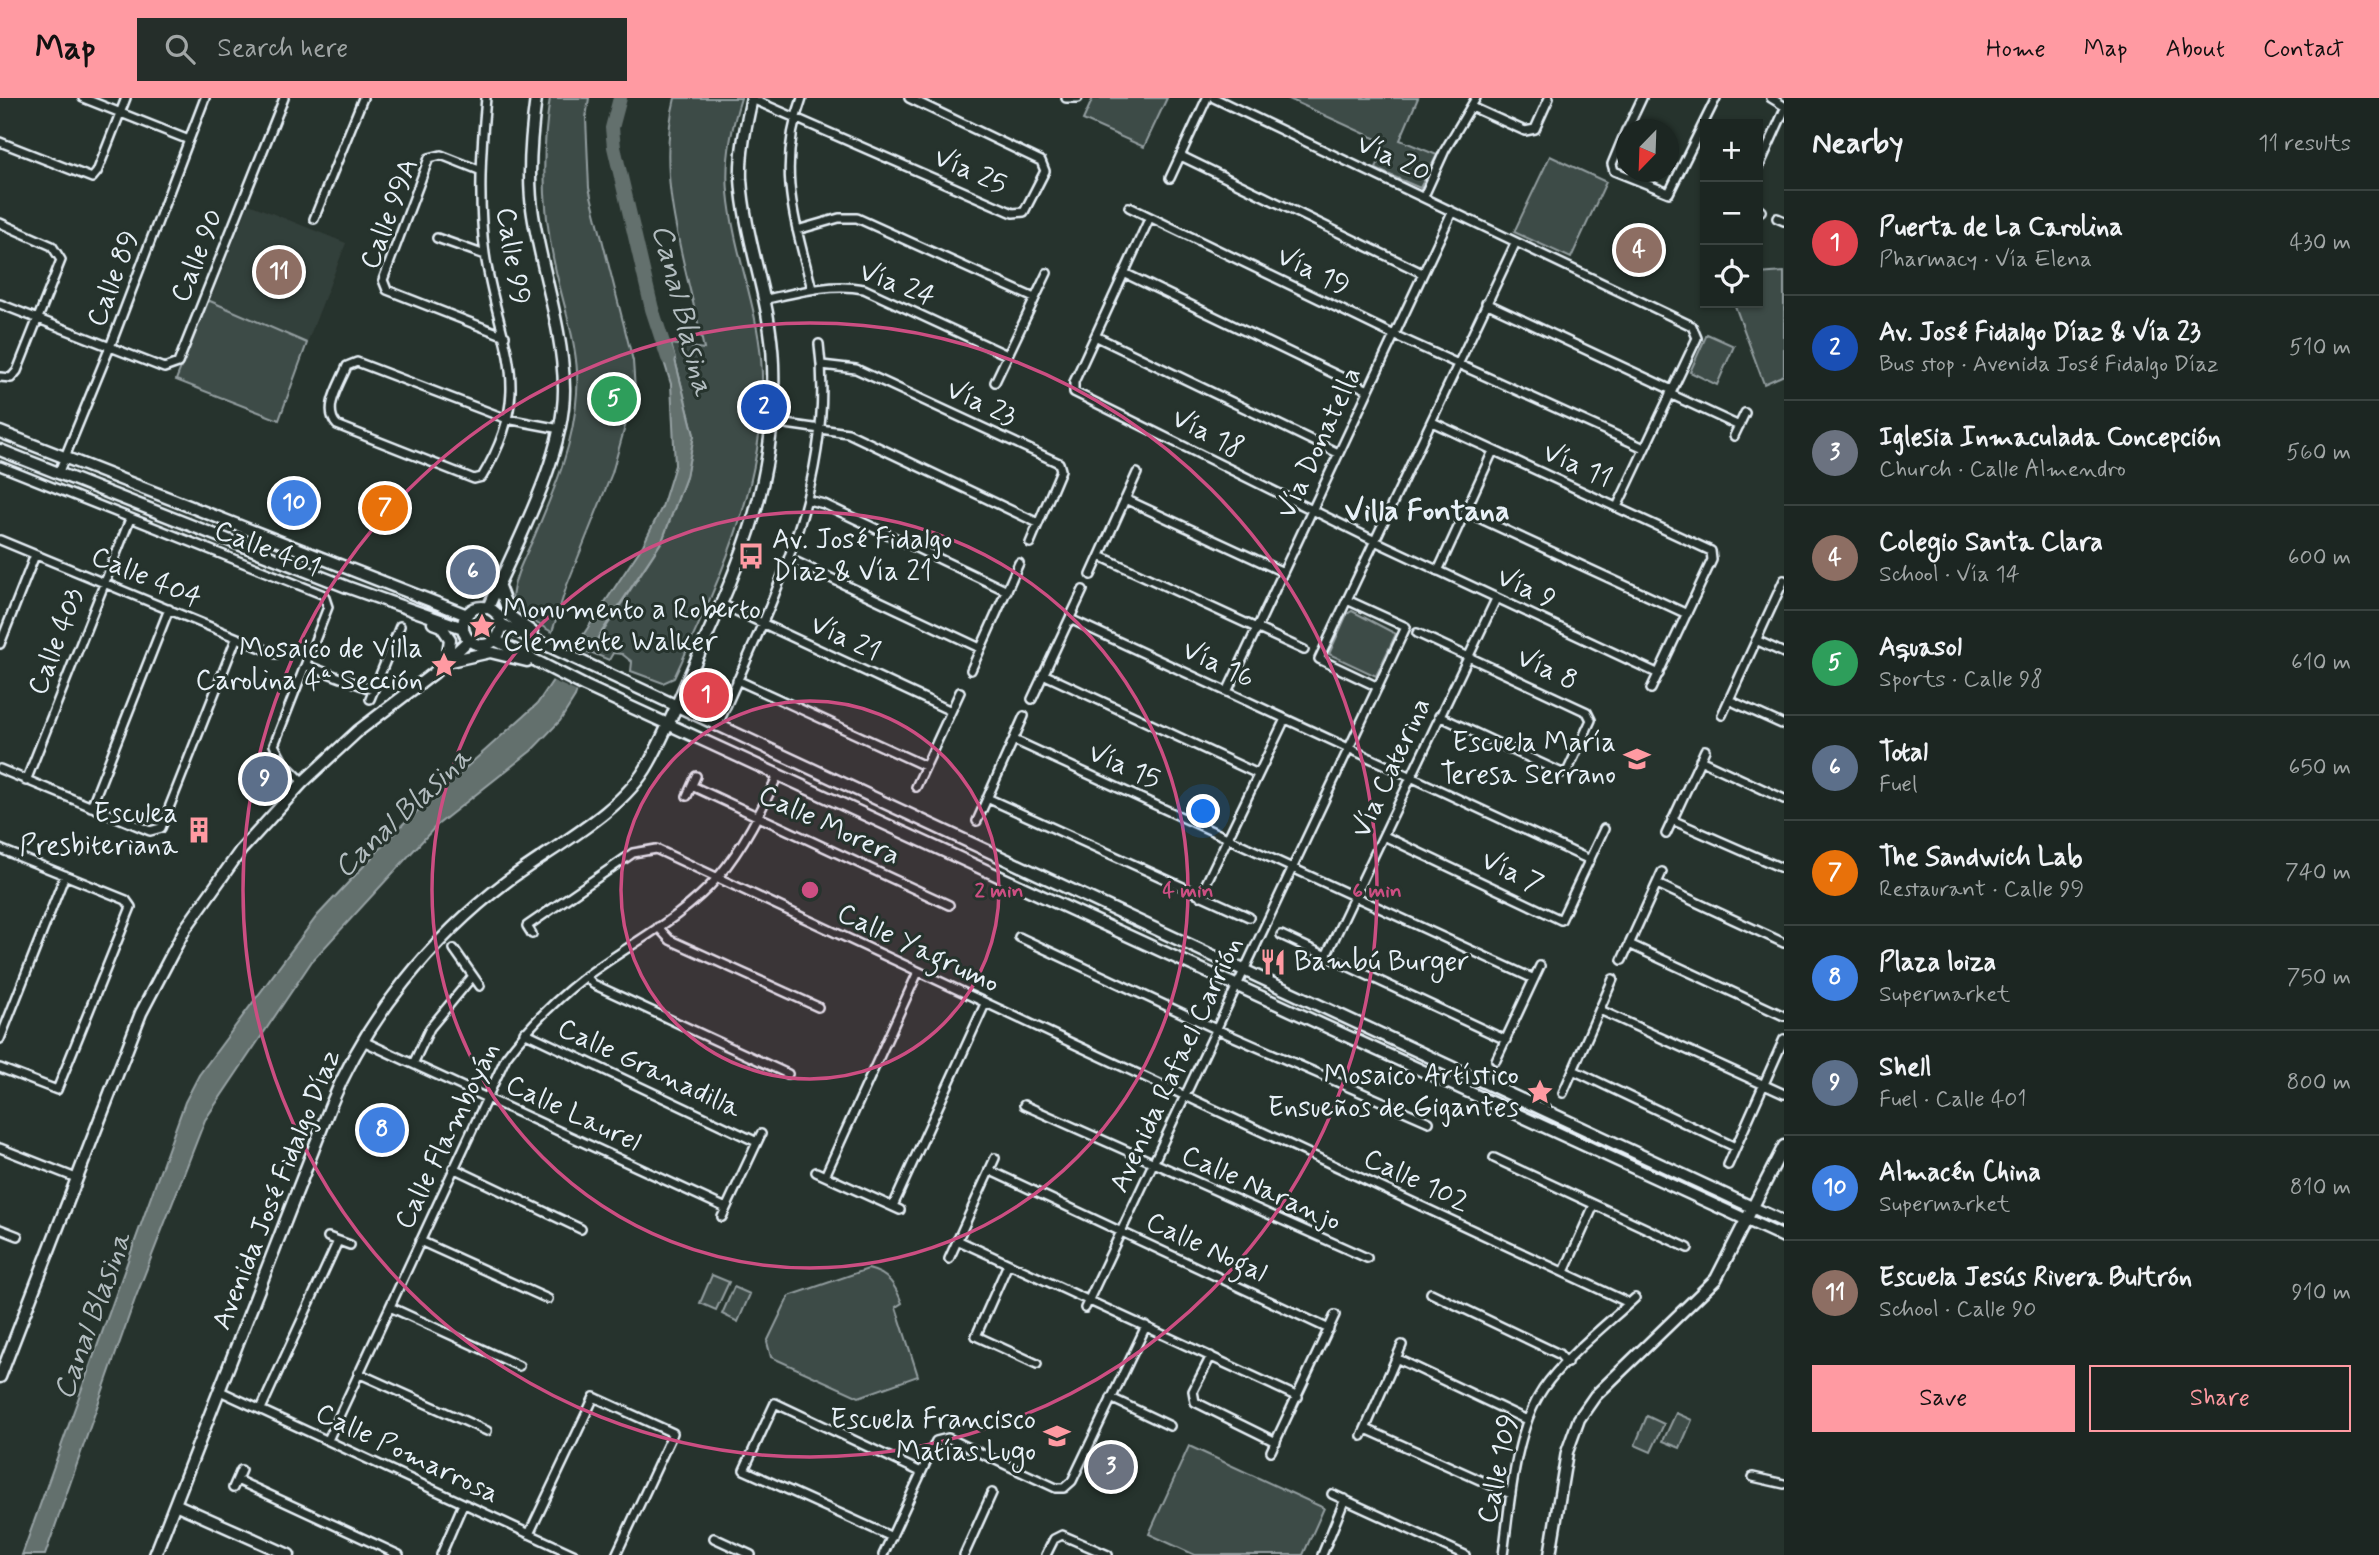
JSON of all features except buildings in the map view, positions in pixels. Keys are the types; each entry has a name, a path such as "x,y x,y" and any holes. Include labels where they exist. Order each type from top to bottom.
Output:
{"main road":[{"path":"488,608 545,475 560,429 564,389 561,351 532,212 532,123 537,98"},
{"name":"Avenida José Fidalgo Díaz","path":"155,1555 330,1107 363,1041 412,973 464,918 505,883 623,799 649,765 721,604 758,508 769,460 772,422 774,363 767,299 746,215 741,177 743,137 752,98"},
{"path":"0,432 467,615"},
{"path":"0,450 463,628"},
{"path":"498,584 513,620 570,657 1784,1222"},
{"path":"407,608 413,616 437,624 447,633 451,643 446,662"},
{"path":"539,664 530,656 495,640 482,645 469,640 463,628 467,615 475,608 488,608 497,615 501,624 553,646"},
{"path":"495,640 501,624"},
{"path":"0,1377 141,1013 185,929 241,850 303,782 358,731 446,662 469,640"},
{"path":"446,662 490,652 539,664 1784,1237"},
{"path":"1550,1555 1567,1452 1578,1419 1595,1396 1716,1279 1784,1146"},
{"path":"175,1504 289,1555"}],"street":[{"path":"82,98 189,140"},
{"path":"0,142 92,178 97,172 126,98"},
{"name":"Calle 89","path":"58,474 110,347 205,98"},
{"name":"Calle 90","path":"0,304 164,368 178,363 284,98"},
{"path":"314,219 363,98"},
{"name":"Calle 99","path":"485,98 479,170 485,255 513,374 512,401 507,419 482,477 467,476 337,425 330,418 329,410 347,366 357,362 507,419"},
{"name":"Vía 25","path":"752,98 1013,213 1024,212 1045,171 1041,160 909,98"},
{"path":"802,98 795,117 787,168 790,205 812,289"},
{"path":"1066,98 1078,98"},
{"path":"1170,178 1207,98"},
{"name":"Vía 20","path":"1214,98 1424,196 1515,244 1692,326 1697,338 1671,392"},
{"path":"1424,196 1445,150 1476,98"},
{"path":"1472,107 1525,131 1535,129 1549,98"},
{"path":"1632,119 1642,98"},
{"path":"1679,173 1716,98"},
{"path":"1763,157 1784,108 1771,98"},
{"name":"Calle 99A","path":"479,170 441,155 429,158 383,281 387,290 505,336"},
{"path":"1616,155 1612,164 1616,172"},
{"path":"1181,156 1422,274"},
{"path":"1642,182 1669,193 1674,182"},
{"name":"Vía 19","path":"1129,207 1394,335 1644,448"},
{"name":"Vía Donatella","path":"1227,692 1452,212"},
{"path":"1150,217 1124,273 1368,390"},
{"name":"Vía 24","path":"797,230 839,218 857,218 1034,298"},
{"path":"0,223 52,246 59,252 61,260 17,371 11,378 0,377"},
{"path":"437,238 485,255"},
{"path":"1378,687 1320,659 1515,244"},
{"path":"995,382 1047,273"},
{"name":"Vía 18","path":"1124,273 1074,382 1074,392 1375,541"},
{"name":"Vía 24","path":"767,299 812,289 846,286 864,289 1007,355"},
{"path":"1486,303 1739,426"},
{"name":"Vía 18","path":"1095,336 1339,453"},
{"path":"718,727 790,559 808,500 818,427 822,365 819,344"},
{"name":"Vía 23","path":"822,365 856,369 1059,463 1061,470 1030,543"},
{"path":"1617,507 1671,392"},
{"path":"1734,436 1745,413"},
{"path":"507,419 560,429"},
{"path":"772,422 848,433 1038,523"},
{"name":"Vía 11","path":"1432,422 1711,551 1712,560 1687,614"},
{"path":"1438,571 1493,451"},
{"name":"Calle 401","path":"0,466 324,595 328,607 274,745 283,762 303,782"},
{"path":"1091,575 1137,473"},
{"path":"1125,499 1283,572"},
{"path":"808,500 824,504 1007,591"},
{"path":"1466,512 1687,614 1651,689"},
{"name":"Calle 403","path":"26,781 102,582 130,519"},
{"name":"Calle 404","path":"0,540 276,654"},
{"name":"Vía 9","path":"1375,541 1659,674"},
{"path":"0,644 34,555"},
{"path":"1100,556 1304,650"},
{"path":"790,559 980,648"},
{"path":"971,670 1020,563"},
{"path":"1722,715 1784,580"},
{"path":"1032,699 1083,590"},
{"name":"Vía Caterina","path":"1326,956 1496,599"},
{"name":"Avenida Rafael Carrión","path":"1087,1304 1406,627 1347,600"},
{"name":"Vía 21","path":"721,604 951,711"},
{"path":"91,807 169,609"},
{"name":"Vía 16","path":"1070,618 1349,748"},
{"path":"370,699 400,626"},
{"name":"Vía 8","path":"1417,633 1587,712 1591,720 1569,769 1562,773 1439,716"},
{"path":"0,769 150,831 161,828 236,639"},
{"path":"1756,640 1784,653"},
{"path":"306,665 373,690"},
{"path":"1043,674 1258,774"},
{"path":"737,680 925,766"},
{"path":"916,788 960,692"},
{"path":"1729,700 1784,725"},
{"path":"977,821 1024,716"},
{"path":"1200,896 1285,719"},
{"name":"Vía 15","path":"1014,740 1357,895 1534,979"},
{"name":"Vía 7","path":"1349,748 1590,860"},
{"path":"1666,834 1705,750"},
{"path":"1700,760 1784,799"},
{"name":"Calle Flamboyán","path":"328,1440 506,1057 524,1032 546,1009 586,976 689,905 717,877 759,816 778,775"},
{"path":"687,796 696,776"},
{"name":"Calle Morera","path":"692,786 949,905"},
{"path":"987,798 1249,918"},
{"path":"1672,820 1784,869"},
{"name":"Vía 7","path":"1384,836 1561,920 1604,830"},
{"path":"0,849 126,900 131,907 57,1090 0,1068"},
{"name":"Calle Yagrumo","path":"532,934 527,926 634,853 656,849 1186,1097"},
{"path":"1622,960 1662,872"},
{"path":"0,1039 65,875"},
{"path":"1657,884 1784,943"},
{"path":"658,927 670,940 818,1007"},
{"path":"1281,935 1506,1040"},
{"path":"1019,937 1216,1030 1429,1122"},
{"path":"1629,944 1784,1016"},
{"path":"454,949 480,986"},
{"path":"1496,1060 1540,966"},
{"path":"825,1176 918,972"},
{"path":"413,1064 430,1028 473,976"},
{"path":"586,976 593,984 788,1074"},
{"path":"1563,1093 1613,979"},
{"path":"816,1172 897,1208 985,1004"},
{"path":"1600,1010 1784,1094"},
{"name":"Calle Granadilla","path":"524,1032 757,1142"},
{"path":"1728,1165 1784,1039"},
{"name":"Calle Laurel","path":"363,1041 726,1208"},
{"path":"1573,1070 1735,1147"},
{"name":"Calle 102","path":"1186,1097 1564,1272 1632,1300"},
{"name":"Calle Naranjo","path":"1024,1105 1367,1258"},
{"path":"722,1217 761,1134"},
{"path":"0,1148 76,1178"},
{"path":"948,1259 995,1158"},
{"path":"1494,1158 1688,1248"},
{"path":"453,1168 581,1228"},
{"name":"Calle Nogal","path":"989,1170 1329,1329"},
{"path":"1564,1272 1594,1205"},
{"path":"0,1229 18,1236"},
{"path":"328,1237 350,1245"},
{"path":"957,1240 1087,1304 1146,1326 1298,1397"},
{"path":"261,1409 338,1241"},
{"path":"420,1241 548,1299"},
{"path":"1008,1264 976,1336 1037,1364"},
{"path":"1431,1293 1559,1354 1567,1363"},
{"name":"Calle 109","path":"1503,1555 1511,1494 1527,1419 1544,1388 1632,1300"},
{"path":"390,1307 519,1366"},
{"path":"1271,1451 1335,1315"},
{"path":"883,1555 936,1441 948,1438 1056,1488 1064,1488 1072,1481 1146,1326"},
{"path":"1402,1345 1364,1433 1511,1494"},
{"path":"1211,1356 1193,1391 1195,1402 1276,1442"},
{"path":"1398,1359 1527,1419"},
{"path":"358,1373 487,1431"},
{"name":"Calle Pomarrosa","path":"220,1391 575,1555"},
{"path":"529,1534 594,1397 673,1433 616,1555"},
{"path":"1111,1398 1170,1426"},
{"path":"891,1537 744,1470 775,1403 921,1472"},
{"path":"241,1470 235,1484 399,1555"},
{"path":"1752,1477 1784,1484"},
{"path":"964,1555 992,1493"},
{"path":"1332,1494 1465,1555"},
{"path":"1322,1555 1345,1499"},
{"path":"441,1555 463,1504"},
{"path":"1046,1555 1054,1539 1062,1535 1108,1555"},
{"path":"714,1538 751,1555"}],"shaded area":[{"path":"550,98 589,98 586,118 589,188 633,361 635,391 612,473 567,585 552,632 521,614 512,600 517,575 562,466 572,430 577,393 574,345 555,267 546,204 544,162"},
{"path":"675,98 741,98 730,144 728,192 758,337 762,400 758,442 739,523 709,601 674,678 663,683 631,671 632,662 622,654 613,653 609,660 590,652 662,541 686,477 694,435 671,344 704,349 670,192 668,160"},
{"path":"1093,98 1167,98 1144,147 1083,120"},
{"path":"1287,98 1418,98 1400,140 1437,155 1420,188 1376,169 1385,143"},
{"path":"1550,156 1606,182 1571,258 1514,232"},
{"path":"249,204 346,243 307,343 210,301"},
{"path":"1784,272 1784,375 1764,384 1736,308 1763,308 1763,274"},
{"path":"207,302 307,343 279,420 176,380"},
{"path":"1707,334 1734,346 1717,385 1690,372"},
{"path":"657,339 671,344 694,435 686,477 662,541 591,648 575,697 560,721 531,751 436,826 312,961 205,1120 135,1299 45,1555 22,1555 185,1102 199,1075 317,916 404,823 537,704 643,545 662,507 675,465 671,384"},
{"path":"614,387 623,391 627,400 623,409 614,413 605,409 601,400 605,391"},
{"path":"1352,611 1396,634 1376,676 1329,654 1347,614"},
{"path":"868,1269 886,1277 902,1303 896,1307 918,1376 859,1397 771,1357 767,1342 789,1296"},
{"path":"712,1275 729,1282 716,1310 700,1303"},
{"path":"734,1287 750,1294 738,1322 722,1314"},
{"path":"1676,1413 1692,1420 1680,1448 1663,1441"},
{"path":"1647,1416 1664,1424 1651,1452 1635,1445"},
{"path":"1189,1446 1324,1508 1303,1555 1195,1555 1149,1534"}],"pier":[{"path":"571,646 592,656 580,693 549,679"}],"waterway":[{"name":"Canal Blasina","path":"620,98 612,128 614,147 652,309 668,358"}],"place":[{"name":"Colegio Santa Clara","path":"1639,250"},
{"name":"Escuela Jesús Rivera Bultrón","path":"279,272"},
{"name":"Aquasol","path":"614,399"},
{"name":"Av. José Fidalgo Díaz & Vía 23","path":"764,407"},
{"name":"Almacén China","path":"294,503"},
{"name":"The Sandwich Lab","path":"385,508"},
{"name":"Av. José Fidalgo Díaz & Vía 21","path":"751,556"},
{"name":"Total","path":"473,572"},
{"name":"Monumento a Roberto Clemente Walker","path":"482,626"},
{"name":"Mosaico de Villa Carolina 4ª Sección","path":"444,665"},
{"name":"Puerta de La Carolina","path":"706,695"},
{"name":"Escuela María Teresa Serrano","path":"1637,759"},
{"name":"Shell","path":"265,779"},
{"name":"Esculea Presbiteriana","path":"199,830"},
{"name":"Bambú Burger","path":"1273,962"},
{"name":"Mosaico Artístico Ensueños de Gigantes","path":"1540,1092"},
{"name":"Plaza loiza","path":"382,1130"},
{"name":"Escuela Francisco Matías Lugo","path":"1057,1436"},
{"name":"Iglesia Inmaculada Concepción","path":"1111,1467"}],"district":[{"name":"Villa Fontana","path":"1427,511"}]}
